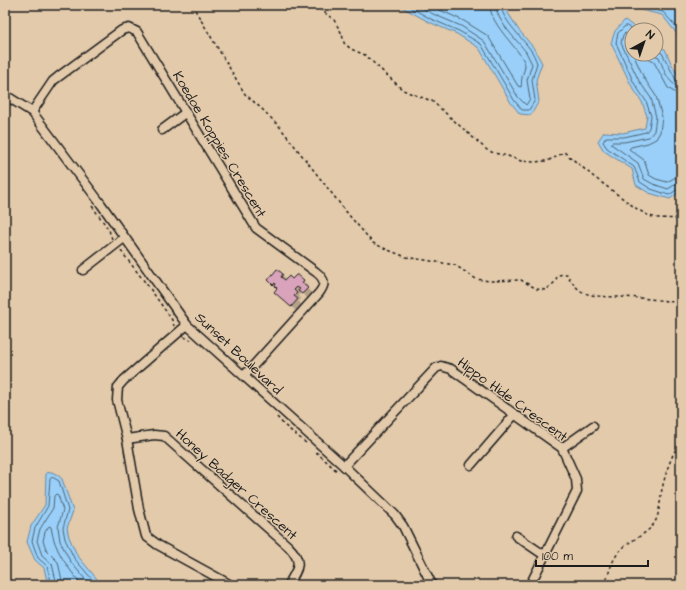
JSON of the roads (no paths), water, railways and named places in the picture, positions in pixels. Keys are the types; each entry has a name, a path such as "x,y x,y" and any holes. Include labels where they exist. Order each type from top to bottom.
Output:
{"street":[{"name":"Koedoe Koppies Crescent","path":"32,112 53,81 122,30 129,28 137,32 256,228 316,272 321,276 324,282 324,287 319,294 244,376"},
{"name":"Sunset Boulevard","path":"5,95 32,112 187,325 344,466 399,519 404,526 432,585"},
{"path":"162,130 185,113"},
{"path":"83,270 124,238"},
{"path":"187,325 124,380 118,388 117,400 127,439 139,509 146,536 151,541 231,585"},
{"name":"Hippo Hide Crescent","path":"344,466 436,368 445,366 456,372 562,448 576,479 577,491 530,585"},
{"path":"471,465 515,414"},
{"path":"562,448 593,426"},
{"name":"Honey Badger Crescent","path":"127,439 154,435 164,436 288,546 296,554 298,560 297,568 288,585"},
{"path":"516,536 544,555"}],"water":[{"path":"398,5 505,5 505,8 518,29 533,47 542,63 536,80 539,101 531,115 520,114 511,103 479,48 457,34 429,22"},
{"path":"613,5 681,5 681,39 662,15"},
{"path":"625,20 628,22 624,22 624,62 664,62 665,49 681,81 681,191 670,199 649,193 636,185 632,169 604,151 598,141 604,132 623,133 645,128 647,116 642,102 631,85 611,43 615,31"},
{"path":"52,472 62,479 73,511 67,528 69,537 77,555 102,585 48,585 44,568 35,560 27,542 31,526 45,505 46,473"}]}
